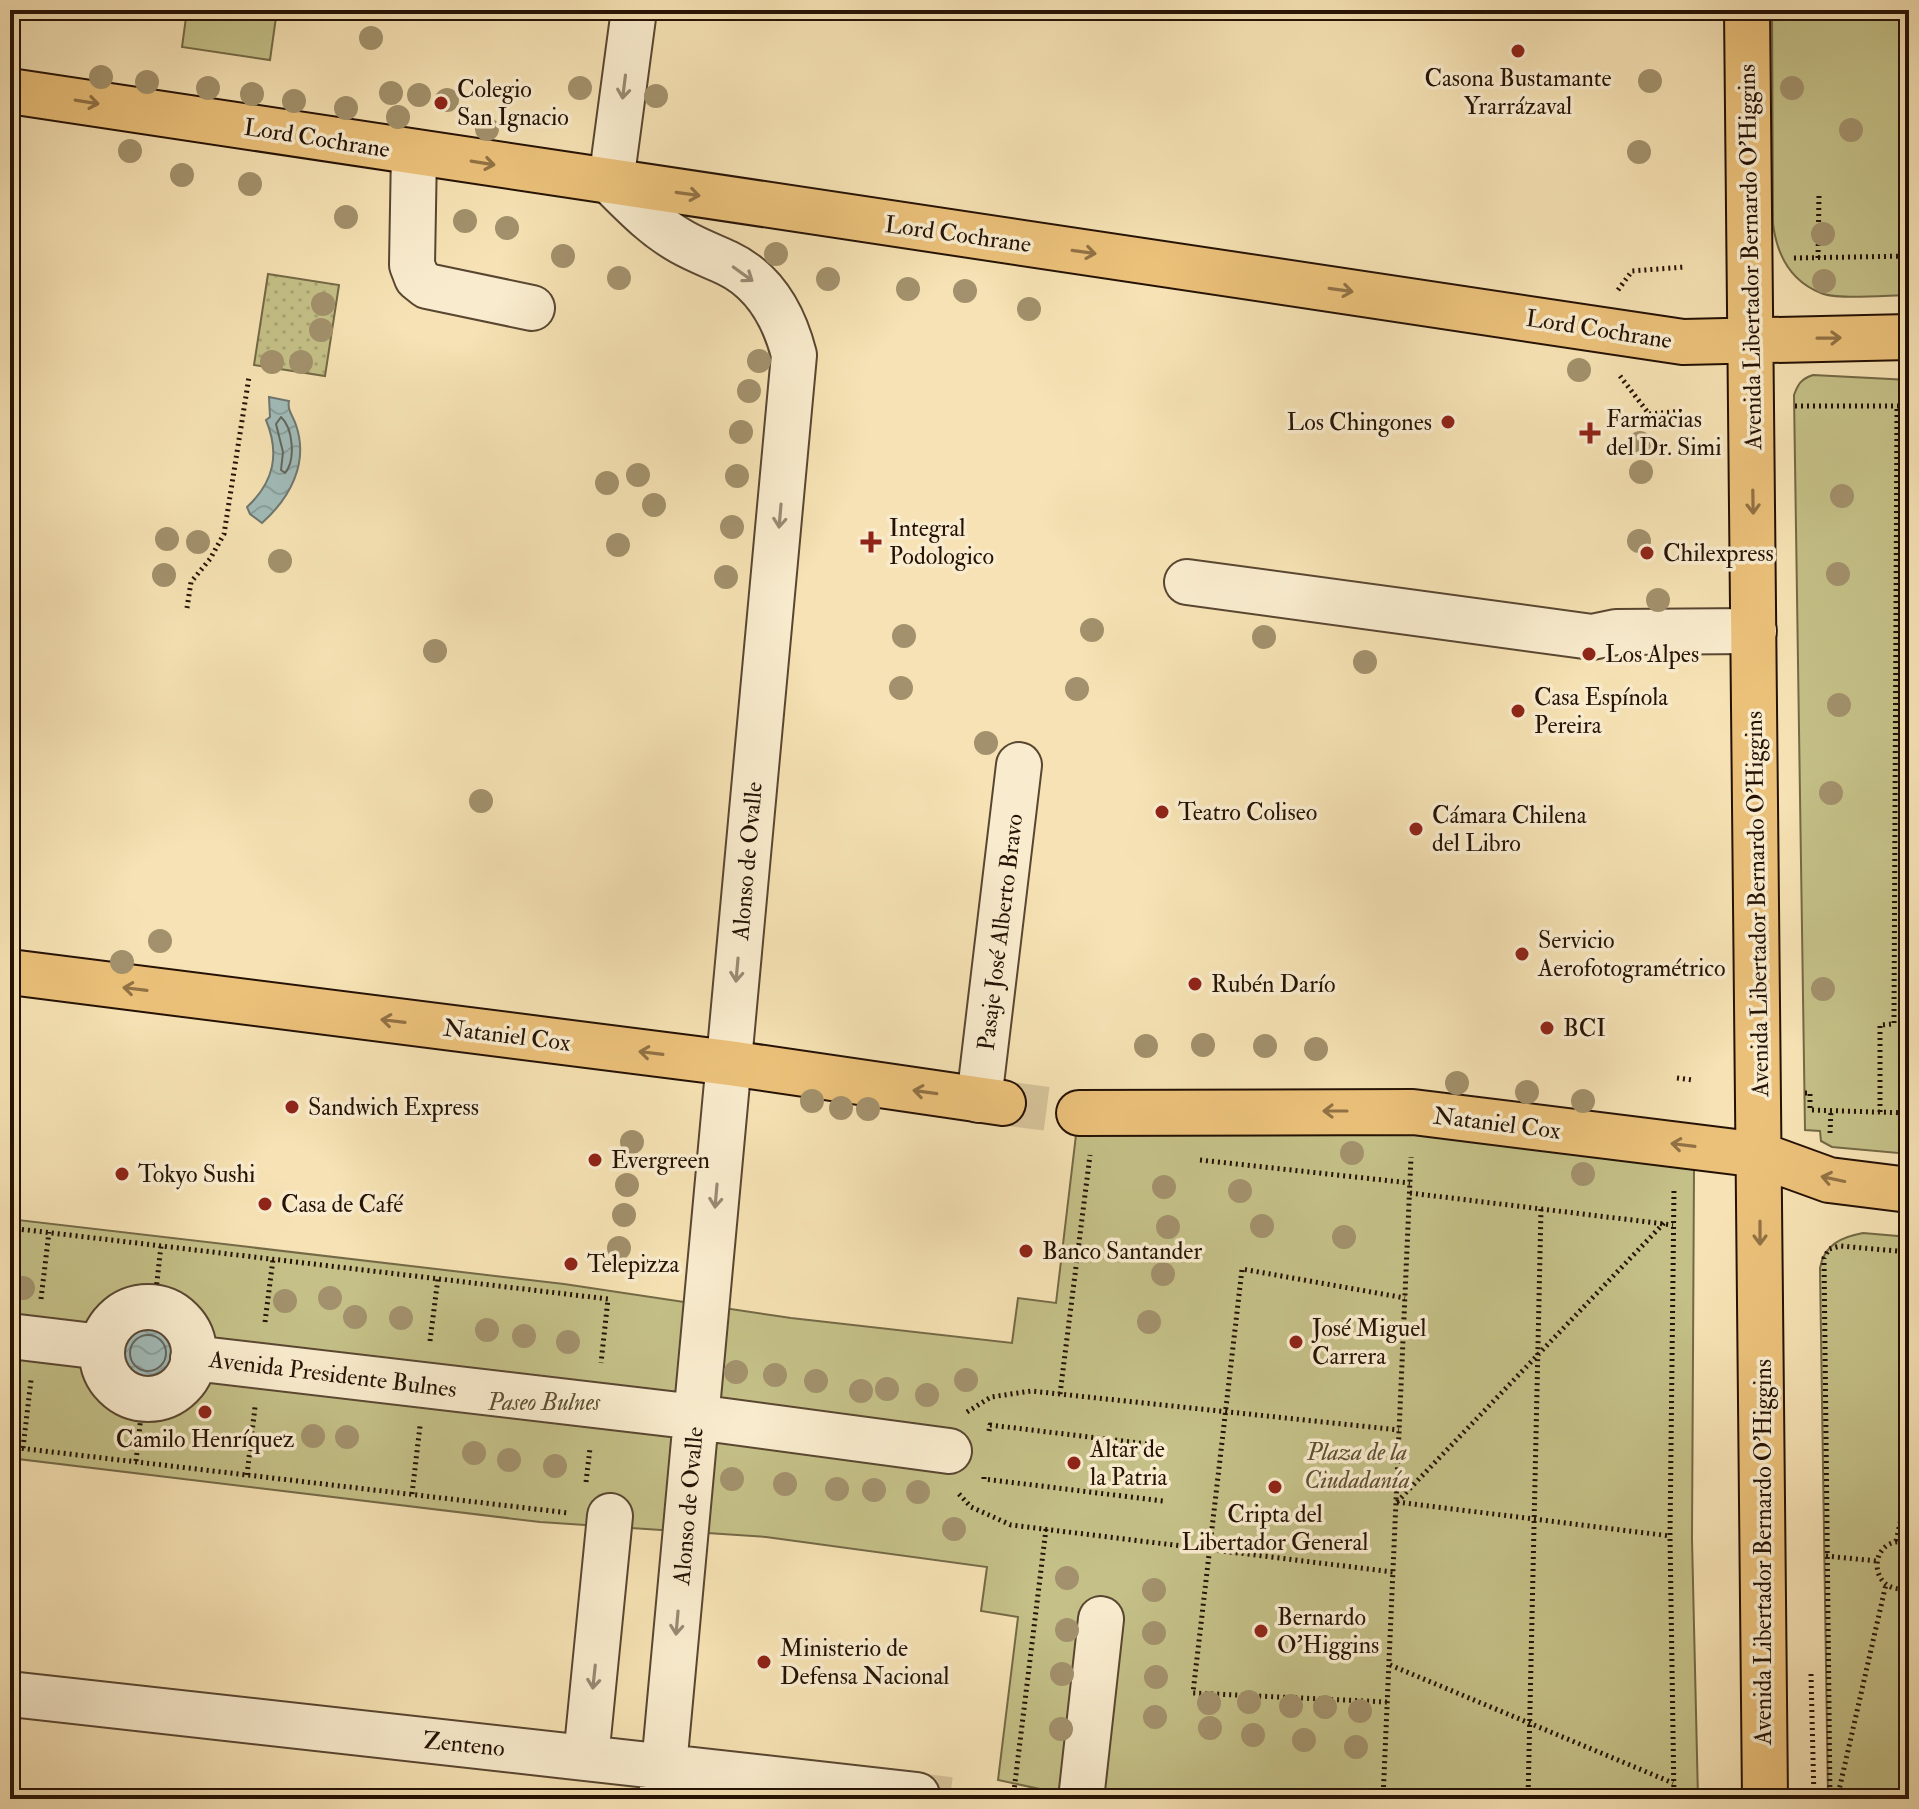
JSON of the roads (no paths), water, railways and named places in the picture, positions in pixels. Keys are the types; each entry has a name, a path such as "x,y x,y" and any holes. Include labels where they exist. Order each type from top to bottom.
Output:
{"main road":[{"name":"Avenida Libertador Bernardo O'Higgins","path":"1747,10 1765,1799"},
{"name":"Lord Cochrane","path":"10,91 1683,342 1909,337"},
{"name":"Nataniel Cox","path":"10,972 729,1063 991,1102"},
{"name":"Nataniel Cox","path":"1085,1130 1413,1112 1760,1155 1829,1180 1909,1190"}],"street":[{"path":"611,182 634,10"},
{"path":"414,152 412,265 417,278 427,286 532,308"},
{"name":"Alonso de Ovalle","path":"611,182 658,226 683,243 731,265 765,292 778,310 794,355 663,1783"},
{"path":"1187,582 1592,637 1616,632 1754,631"},
{"name":"Pasaje José Alberto Bravo","path":"991,1102 1019,765"},
{"name":"Avenida Presidente Bulnes","path":"143,1306 164,1309 182,1321 192,1339 193,1358 187,1378 172,1393 153,1399 132,1397 115,1386 104,1369 102,1347 108,1329 123,1313 143,1306"},
{"path":"10,1336 102,1347"},
{"name":"Avenida Presidente Bulnes","path":"193,1358 974,1452"},
{"path":"586,1758 596,1515"},
{"path":"1081,1799 1101,1619"},
{"name":"Zenteno","path":"10,1694 586,1758 663,1783 897,1795"}],"water":[{"path":"269,397 289,401 300,453 288,491 262,523 250,514 247,507 263,488 272,467 273,444 266,420 270,417"},
{"path":"148,1327 167,1334 174,1353 167,1372 148,1379 129,1372 122,1353 129,1334"}],"tunnel":[{"path":"1003,1103 1079,1113"},
{"path":"917,1795 950,1799"}],"place":[{"name":"Casona Bustamante Yrarrázaval","path":"1518,51"},
{"name":"Colegio San Ignacio","path":"441,103"},
{"name":"Los Chingones","path":"1448,422"},
{"name":"Farmacias del Dr. Simi","path":"1590,433"},
{"name":"Integral Podologico","path":"871,542"},
{"name":"Chilexpress","path":"1647,553"},
{"name":"Los Alpes","path":"1589,654"},
{"name":"Casa Espínola Pereira","path":"1518,711"},
{"name":"Teatro Coliseo","path":"1162,812"},
{"name":"Cámara Chilena del Libro","path":"1416,829"},
{"name":"Servicio Aerofotogramétrico","path":"1522,954"},
{"name":"Rubén Darío","path":"1195,984"},
{"name":"BCI","path":"1547,1028"},
{"name":"Sandwich Express","path":"292,1107"},
{"name":"Evergreen","path":"595,1160"},
{"name":"Tokyo Sushi","path":"122,1174"},
{"name":"Casa de Café","path":"265,1204"},
{"name":"Banco Santander","path":"1026,1251"},
{"name":"Telepizza","path":"571,1264"},
{"name":"José Miguel Carrera","path":"1296,1342"},
{"name":"Camilo Henríquez","path":"205,1412"},
{"name":"Altar de la Patria","path":"1074,1463"},
{"name":"Cripta del Libertador General","path":"1275,1487"},
{"name":"Bernardo O'Higgins","path":"1261,1631"},
{"name":"Ministerio de Defensa Nacional","path":"764,1662"}],"park label":[{"name":"Paseo Bulnes","path":"544,1402"},
{"name":"Plaza de la Ciudadanía","path":"1357,1466"}]}
